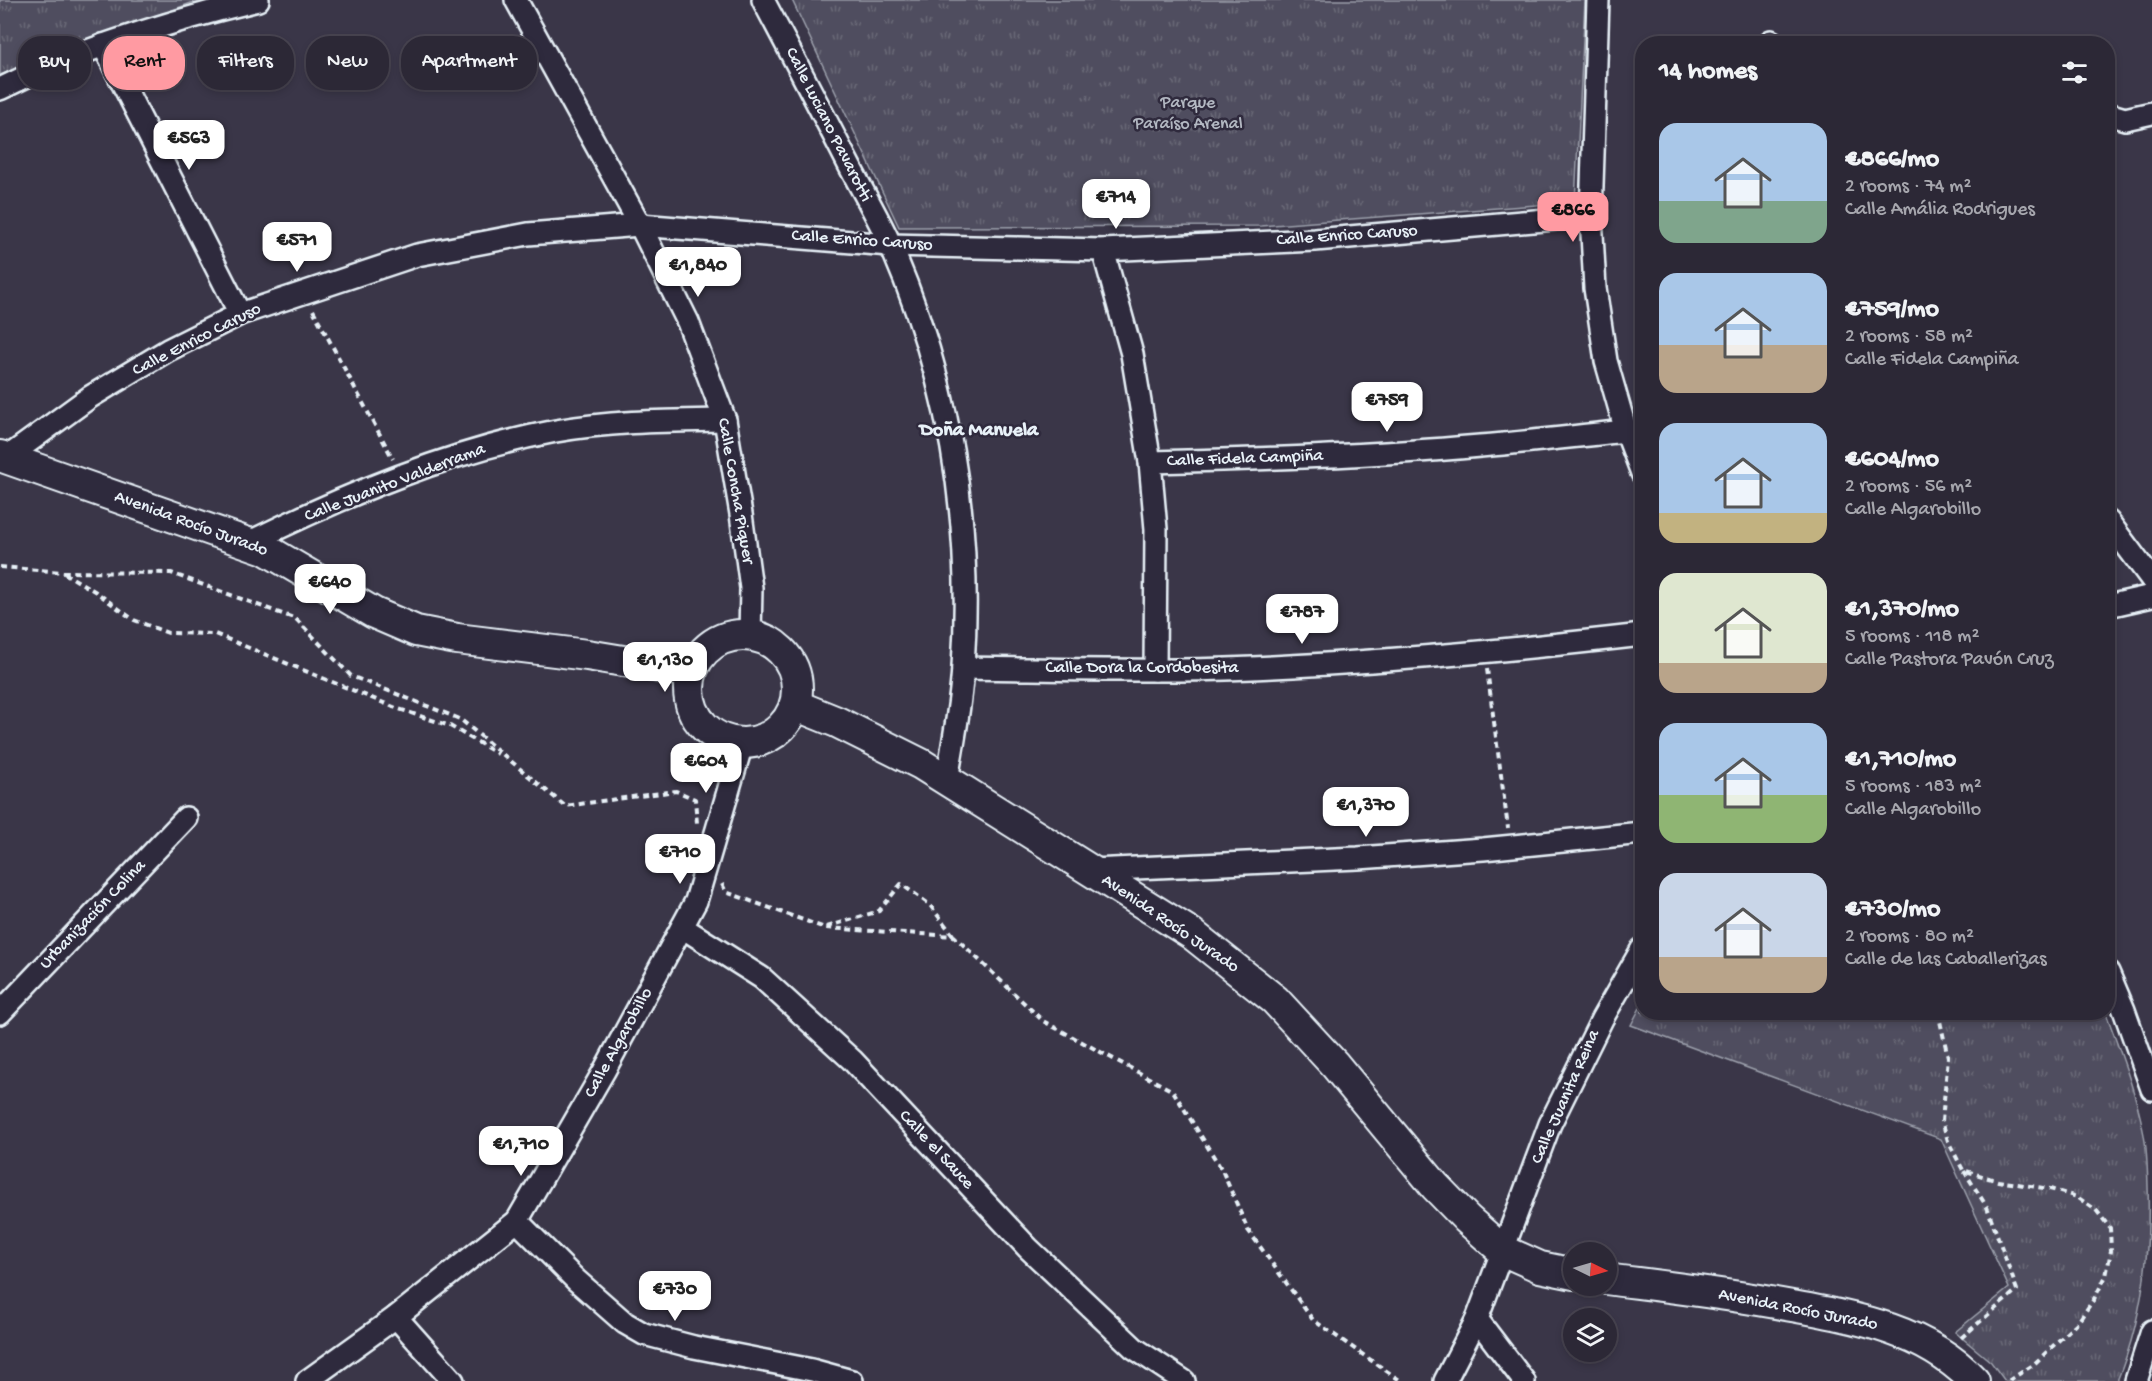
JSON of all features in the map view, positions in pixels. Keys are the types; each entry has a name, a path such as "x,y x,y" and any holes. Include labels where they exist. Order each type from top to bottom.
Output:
{"street":[{"path":"131,36 199,14 258,0"},
{"name":"Calle Concha Piquer","path":"516,0 640,225 688,322 725,420 751,588 750,635"},
{"name":"Calle Luciano Pavarotti","path":"763,0 890,245 922,326 945,409 960,495 966,581 963,668 957,724 947,780"},
{"path":"1599,0 1591,216 1594,288 1606,361 1635,455"},
{"path":"0,89 103,45"},
{"path":"126,90 240,314"},
{"path":"2115,116 2125,120 2152,113"},
{"name":"Calle Enrico Caruso","path":"3,457 90,397 168,351 240,314 303,291 417,255 528,234 640,225 890,245 1103,250 1315,240 1591,216"},
{"path":"1103,250 1132,354 1150,462 1156,530 1155,670"},
{"name":"Calle Juanito Valderrama","path":"248,543 288,523 402,476 476,450 558,431 641,421 725,420"},
{"name":"Calle Fidela Campiña","path":"1150,462 1281,459 1420,451 1626,431"},
{"name":"Avenida Rocío Jurado","path":"3,457 279,556 374,613 416,631 457,639 587,655 690,672"},
{"path":"2115,530 2152,580"},
{"path":"2115,604 2152,596"},
{"path":"750,635 768,641 783,652 793,668 797,687 795,705 783,726 764,739 742,744 723,740 706,730 694,715 689,696 690,672 698,658 712,644 730,636 750,635"},
{"name":"Calle Dora la Cordobesita","path":"963,668 1155,670 1263,667 1485,653 1635,636"},
{"name":"Avenida Rocío Jurado","path":"795,705 837,722 921,764 1192,934 1275,1000 1335,1065 1467,1220 1503,1250 1540,1267 1563,1272"},
{"name":"Calle Algarobillo","path":"307,1381 396,1317 517,1221 604,1071 696,901 742,744"},
{"name":"Urbanización Colina","path":"0,1013 186,818"},
{"path":"1091,870 1358,858 1511,847 1635,834"},
{"name":"Calle el Sauce","path":"682,927 762,978 852,1060 1028,1248 1134,1348 1184,1381"},
{"name":"Calle Juanita Reina","path":"1445,1381 1477,1319 1551,1124 1602,1018 1635,961"},
{"path":"2115,989 2152,1089"},
{"path":"517,1221 576,1280 625,1323 644,1334 694,1347 812,1370 852,1381"},
{"name":"Avenida Rocío Jurado","path":"1617,1280 1755,1299 1860,1319 1889,1327 1942,1353 1974,1381"},
{"path":"396,1317 453,1381"},
{"path":"1477,1319 1524,1381"},
{"path":"2136,1381 2152,1331"}],"path":[{"path":"303,291 402,476"},
{"path":"0,567 63,572 171,573 296,619 351,676 460,719 565,806 676,791 695,799 699,845 709,856 726,892 825,928 954,936"},
{"path":"63,572 96,592 134,620 168,633 215,634 396,708 450,726 509,760"},
{"path":"1485,653 1511,847"},
{"path":"825,928 879,911 901,884 928,904 954,936 1043,1021 1173,1091 1222,1170 1248,1230 1313,1320 1401,1381"},
{"path":"1940,1020 1948,1057 1942,1121 1948,1141 1963,1170 1987,1207 2017,1290 1942,1353"},
{"path":"1963,1170 1998,1181 2050,1189 2077,1197 2096,1210 2110,1228 2111,1251 2106,1276 2094,1299 2078,1322 2033,1365 2008,1381"}],"green space":[{"path":"0,0 199,0 91,41 91,36 18,36 18,68 0,75"},
{"name":"Parque Paraíso Arenal","path":"792,0 1585,0 1575,202 1261,226 899,227"},
{"path":"1635,1017 1635,1020 2109,1020 2130,1080 2139,1114 2146,1148 2148,1178 2148,1237 2141,1296 2127,1353 2117,1381 2005,1381 1991,1362 1955,1332 2009,1288 1941,1139 1631,1025"}],"district":[{"name":"Doña Manuela","path":"979,431"}]}
